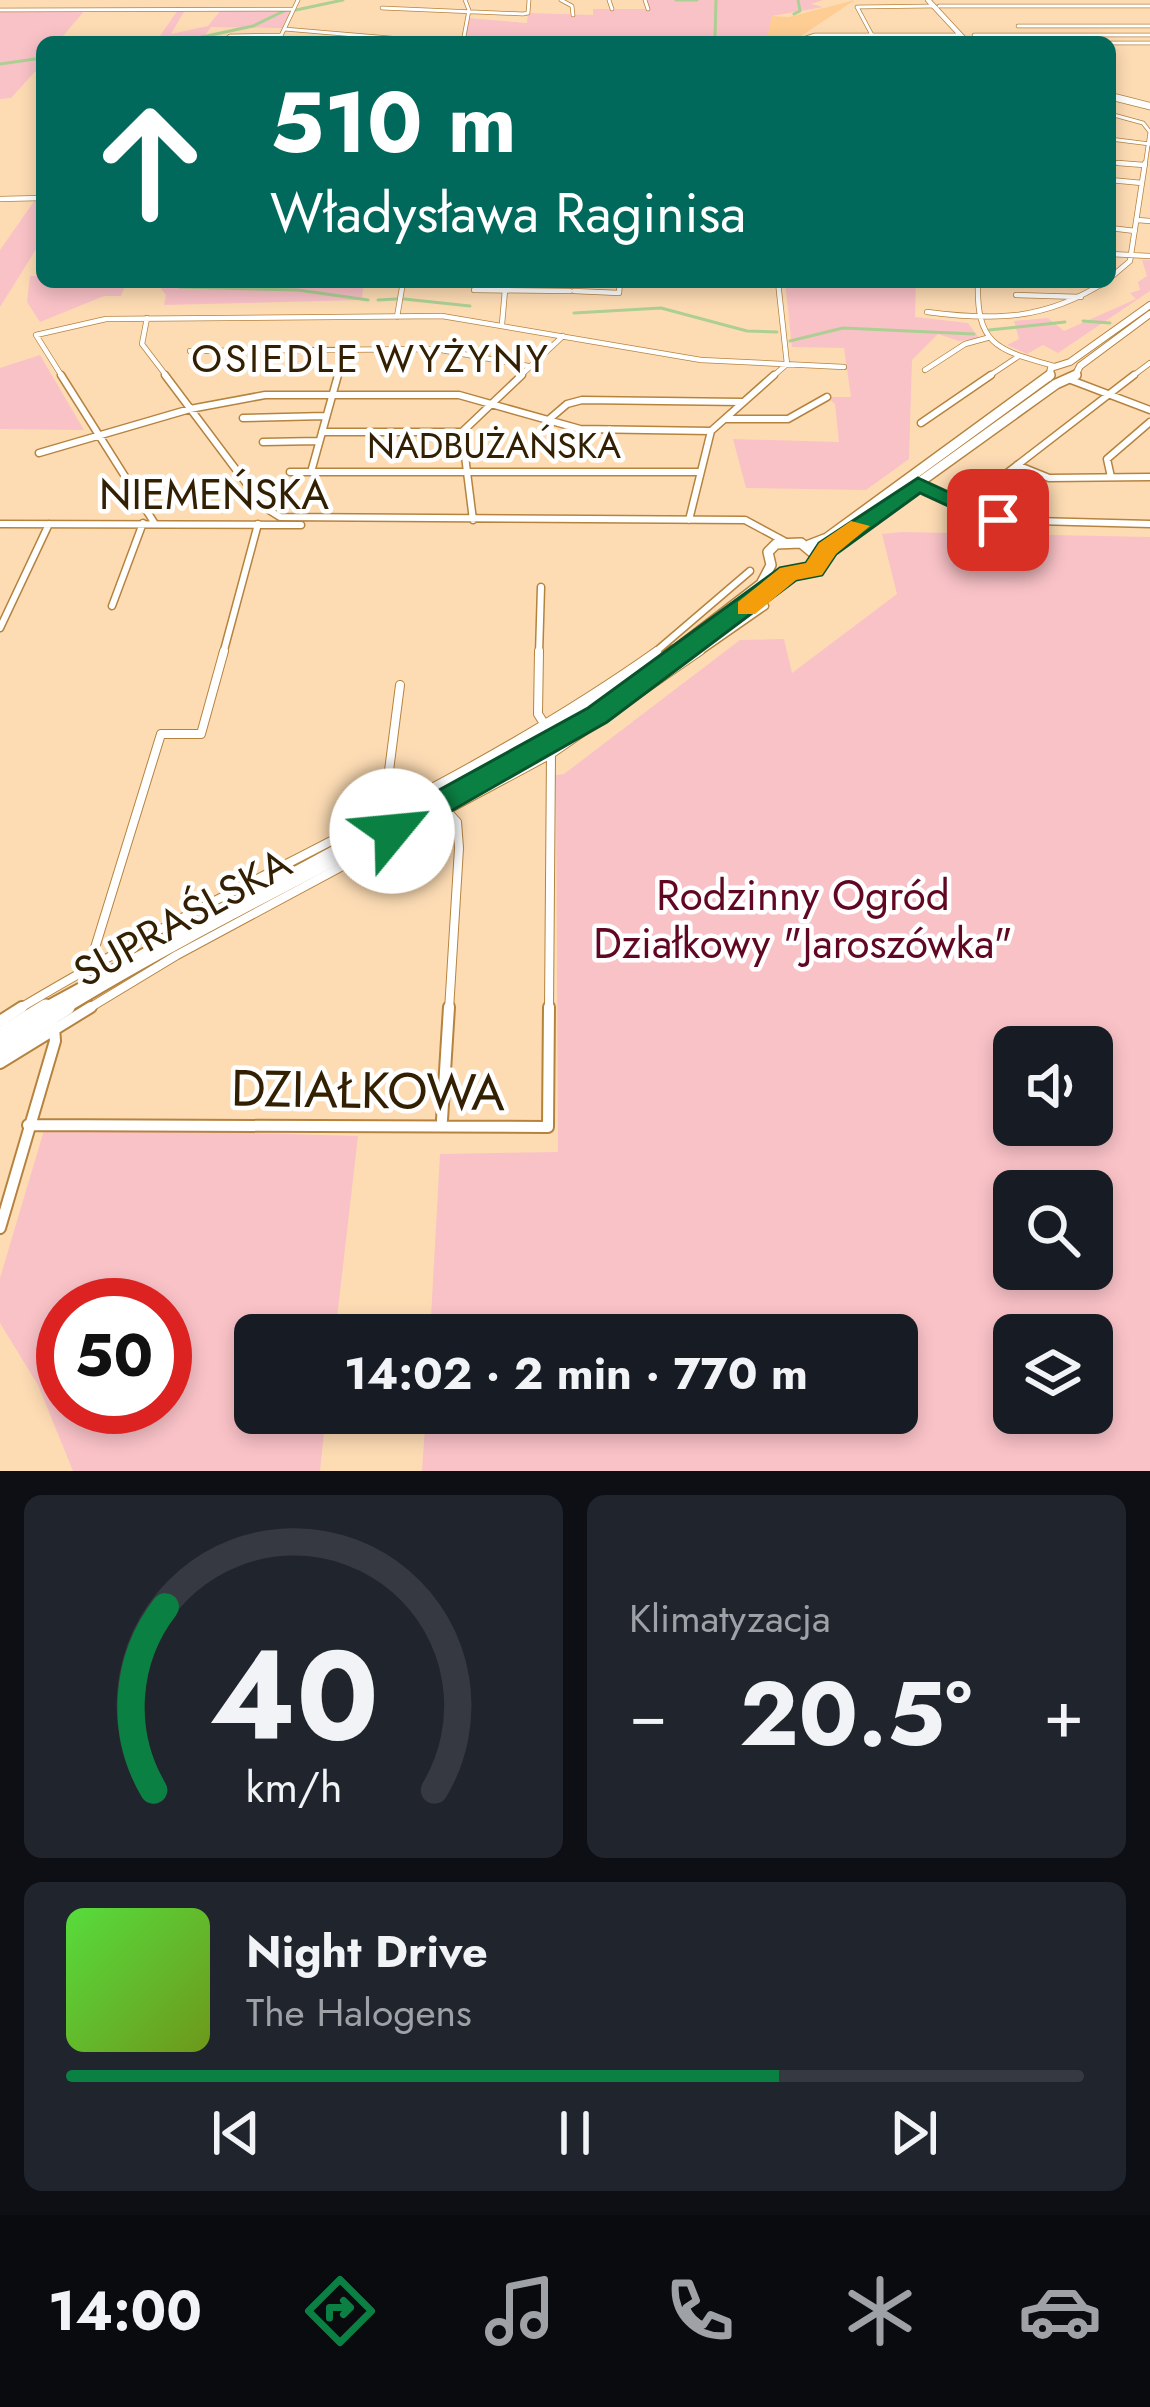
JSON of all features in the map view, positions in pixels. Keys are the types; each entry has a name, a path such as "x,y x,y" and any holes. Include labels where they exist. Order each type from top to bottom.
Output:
{"main road":[{"path":"933,3 958,35"},
{"path":"933,3 967,36"},
{"path":"1116,96 1150,105"},
{"path":"789,574 771,565 767,556 772,547 819,542 1031,393 1053,369 1150,305"},
{"path":"0,1050 111,980 548,746 643,683 789,574 814,570 819,558 865,522 1073,377 1150,314"},
{"path":"1053,369 1073,377"},
{"path":"806,544 819,558"},
{"path":"0,1035 105,971 537,740 705,627 761,584 771,565"}],"street":[{"path":"230,36 281,36 298,0"},
{"path":"464,36 469,10 465,0"},
{"path":"382,8 528,13 529,0"},
{"path":"563,1 575,0"},
{"path":"609,0 612,9"},
{"path":"645,0 648,9"},
{"path":"1045,0 1050,6"},
{"path":"1069,0 1074,6"},
{"path":"563,1 573,14"},
{"path":"872,35 857,7 933,3 1150,6"},
{"path":"0,10 294,9"},
{"path":"1018,26 1150,26"},
{"path":"810,36 958,35"},
{"path":"1114,36 1150,35"},
{"path":"1116,44 1150,43"},
{"path":"1116,116 1147,126 1149,144 1132,255 1128,266 1116,274"},
{"path":"1116,140 1149,144"},
{"path":"1116,163 1144,165"},
{"path":"1116,181 1142,183"},
{"path":"0,200 36,198"},
{"path":"1137,220 1150,221"},
{"path":"1116,228 1135,231"},
{"path":"1116,254 1148,256"},
{"path":"398,316 402,288"},
{"path":"474,290 620,293 620,288"},
{"path":"779,288 786,367"},
{"path":"978,288 976,318 987,338 1053,369"},
{"path":"927,312 976,318 1045,316 1096,288"},
{"path":"502,324 505,290"},
{"path":"1016,295 1083,297"},
{"path":"155,524 36,335 88,320 398,316 502,324 676,356 786,367 844,367"},
{"name":"NIEMEŃSKA","path":"147,318 142,344 274,514 308,521 689,520 758,525 786,542"},
{"path":"263,442 462,432 562,336"},
{"path":"925,370 965,344 987,338"},
{"path":"310,472 345,349"},
{"path":"190,351 436,349 528,366"},
{"path":"921,423 1020,356"},
{"path":"963,507 1150,363"},
{"path":"689,520 712,431 786,367"},
{"path":"1073,377 1150,410"},
{"path":"39,453 252,396 441,394 491,402 580,430 712,431"},
{"path":"725,418 788,419 827,398"},
{"path":"546,422 579,400 744,402"},
{"path":"243,418 326,416"},
{"path":"1112,478 1107,459 1150,422"},
{"path":"462,432 473,520"},
{"path":"1017,465 1049,478 1150,477"},
{"name":"NADBUŻAŃSKA","path":"290,472 698,472"},
{"path":"918,484 963,507 1016,522 1150,524"},
{"name":"NIEMEŃSKA","path":"0,524 425,520"},
{"path":"0,628 49,524"},
{"path":"112,606 143,524"},
{"path":"97,963 94,951 160,734 201,734 259,524"},
{"path":"758,525 772,547"},
{"name":"SUPRAŚLSKA","path":"0,1021 97,963 545,725 666,644 750,572"},
{"path":"541,587 538,717 545,725"},
{"name":"SUPRAŚLSKA","path":"0,1063 54,1026 551,754 765,606"},
{"path":"389,808 386,794 400,685"},
{"name":"DZIAŁKOWA","path":"28,1125 544,1131 551,1118 551,754"},
{"path":"442,1120 459,848 457,822 447,811"},
{"path":"0,1228 55,1041 54,1026"}],"shaded area":[{"path":"855,0 801,36 767,36 771,16 789,17"}],"green space":[{"path":"645,0 823,0 811,4 823,7 772,16 767,36 465,36 467,18 527,23 528,13 593,15 593,9 647,9"},
{"path":"291,9 282,28 211,27 204,36 160,36 178,10 185,10 171,34 208,26 221,10"},
{"path":"85,10 63,36 36,36 36,71 11,98 0,99 0,11"},
{"path":"36,200 36,250 0,307 0,250"},
{"path":"1142,260 1150,260 1150,291 1058,353 1043,345 1027,354 1007,345 1019,339 1014,321 1048,318 1064,331 1136,299 1130,293 1140,290 1138,282 1147,276"},
{"path":"30,276 36,276 36,288 124,288 121,296 104,296 40,322 27,302"},
{"path":"161,288 363,288 362,300 164,305 166,295"},
{"path":"786,288 916,288 915,317 968,323 979,338 959,341 938,334 912,360 909,459 866,490 746,488 733,439 839,442 835,404 827,397 851,397 844,348 792,347"},
{"path":"40,355 84,430 0,429 0,368"},
{"name":"Rodzinny Ogród Działkowy \"Jaroszówka\"","path":"882,534 1150,537 1150,1471 422,1471 425,1434 918,1434 918,1314 431,1314 440,1154 558,1152 556,775 564,774 740,640 784,639 792,673 897,594"},
{"path":"45,1127 358,1136 337,1314 234,1314 234,1434 324,1434 320,1471 73,1471 58,1434 192,1434 192,1278 36,1278 36,1382 0,1323 0,1278"}],"waterway":[{"path":"296,10 343,0"},
{"path":"676,0 697,0"},
{"path":"715,36 716,0"},
{"path":"794,14 800,11 798,0"},
{"path":"207,36 253,26 286,10"},
{"path":"0,64 36,59"},
{"path":"219,288 298,290 368,300"},
{"path":"378,300 396,299"},
{"path":"404,299 470,306"},
{"path":"574,313 661,308 747,331 777,332"},
{"path":"1083,321 1110,323"},
{"path":"989,330 1065,322"},
{"path":"790,341 843,328 974,334"}],"slow traffic":[{"path":"747,608 789,574 814,570 828,548 859,526"}],"district":[{"name":"OSIEDLE WYŻYNY","path":"371,358"}],"route":[{"path":"392,831 598,715 789,574 814,570 828,548 918,484 998,520"}]}
